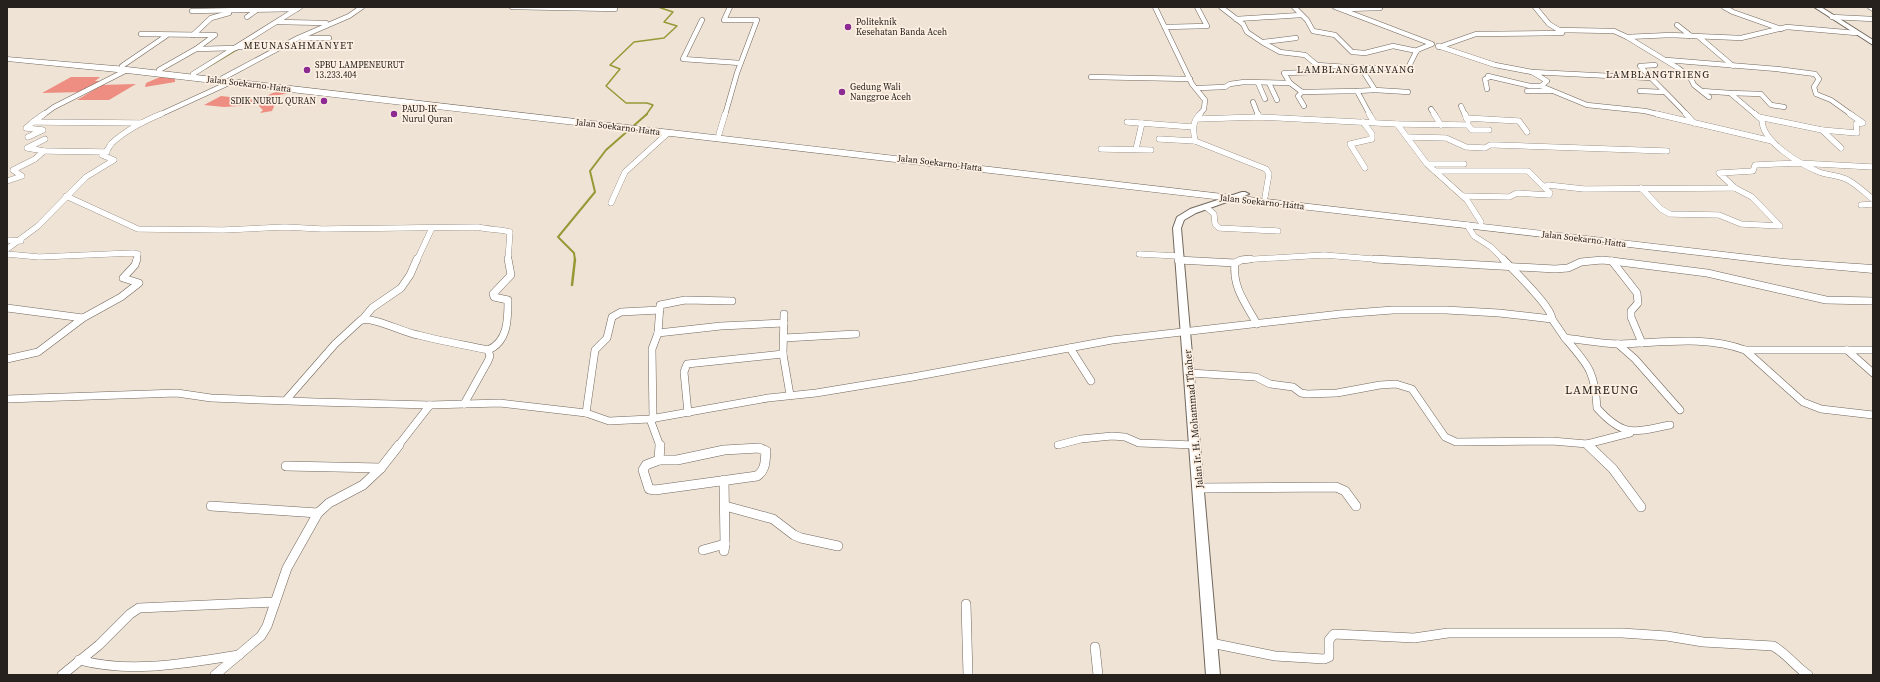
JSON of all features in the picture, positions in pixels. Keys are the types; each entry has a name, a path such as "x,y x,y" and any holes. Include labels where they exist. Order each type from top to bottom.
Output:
{"highway":[{"name":"Jalan Soekarno-Hatta","path":"7,56 197,76 647,128 719,134 1766,254 1873,263"},
{"name":"Jalan Soekarno-Hatta","path":"7,59 159,70 197,76"},
{"name":"Jalan Soekarno-Hatta","path":"647,128 668,133 1784,262 1873,269"}],"main road":[{"path":"1817,7 1873,43"},
{"name":"Jalan Ir. H. Mohammad Thaher","path":"1213,675 1190,373 1184,331 1178,258 1178,223 1180,219 1193,211 1245,194"}],"street":[{"path":"7,249 22,241 35,229 85,177 114,160 102,155 107,152 111,144 141,123 227,80 282,46 329,23 349,16 362,7"},
{"path":"512,7 614,9"},
{"path":"719,134 740,63 757,20 724,20 730,7"},
{"path":"1155,7 1165,27 1167,35 1190,79 1194,86 1198,88 1206,102 1206,107 1193,127 1195,141"},
{"path":"1165,27 1207,26 1208,24 1197,7"},
{"path":"1221,7 1243,24 1247,32 1262,42 1280,52 1305,55 1317,65 1361,68 1408,68 1417,50"},
{"path":"1294,7 1307,20 1313,31 1335,35 1352,52 1365,52 1393,46 1417,50 1432,45"},
{"path":"1335,7 1432,45 1519,71 1651,78"},
{"path":"1535,7 1550,24 1559,30 1614,31 1627,37 1690,77 1694,85 1709,97"},
{"path":"1724,7 1780,29"},
{"path":"272,16 277,8"},
{"path":"192,11 298,8"},
{"path":"197,76 298,8"},
{"path":"1342,10 1380,8"},
{"path":"247,17 258,9"},
{"path":"193,35 211,18 234,10"},
{"path":"1236,19 1301,14"},
{"path":"1832,18 1873,20"},
{"path":"702,20 683,59 740,63"},
{"path":"279,22 329,23"},
{"path":"1677,25 1691,36"},
{"path":"1627,37 1748,37 1780,29 1806,28 1856,33"},
{"path":"1440,47 1464,37 1476,34 1562,33 1559,30"},
{"path":"141,34 166,36 215,35 196,49 159,70"},
{"path":"28,137 43,130 26,128 33,122 54,107 125,68 166,36"},
{"path":"1697,36 1733,66"},
{"path":"298,38 329,38"},
{"path":"1262,42 1296,38"},
{"path":"196,49 282,46"},
{"path":"1664,60 1777,68 1815,74 1819,79 1814,87 1816,94 1831,100 1863,123 1856,124 1857,133 1822,130 1759,117"},
{"path":"1317,65 1318,72 1284,73 1290,83 1302,92 1375,90 1408,92"},
{"path":"1655,65 1640,66 1694,123"},
{"path":"1361,68 1375,90"},
{"path":"1507,81 1519,71"},
{"path":"1532,72 1547,80 1541,86"},
{"path":"1091,76 1190,79"},
{"path":"1487,89 1485,79 1489,76 1530,86 1541,86 1587,105 1640,110 1772,141"},
{"path":"1198,88 1225,88 1233,83 1290,83"},
{"path":"1258,83 1265,99"},
{"path":"1269,83 1277,100"},
{"path":"1357,91 1374,122"},
{"path":"1527,91 1554,91"},
{"path":"1640,91 1663,92"},
{"path":"1702,91 1757,93 1763,95 1771,105 1784,107"},
{"path":"1302,92 1298,96 1304,106"},
{"path":"1730,93 1762,120 1762,127 1781,151 1799,163 1819,172 1846,179 1873,199"},
{"path":"1253,102 1259,117"},
{"path":"1461,106 1468,125 1472,130 1489,130"},
{"path":"1431,109 1441,125"},
{"path":"1197,119 1259,117 1397,124 1468,125"},
{"path":"1466,118 1519,121 1527,132"},
{"path":"33,122 141,123"},
{"path":"1127,122 1193,127"},
{"path":"1363,122 1372,134 1372,139 1350,144 1365,168"},
{"path":"1136,149 1142,123"},
{"path":"1397,124 1428,164 1463,196 1481,222"},
{"path":"1822,130 1841,148"},
{"path":"611,203 625,172 668,133"},
{"path":"1406,137 1446,138 1460,146 1474,148 1485,148 1490,145 1496,145 1667,151"},
{"path":"45,139 27,148 44,151 107,152"},
{"path":"1159,139 1195,141 1266,169 1268,174 1265,197"},
{"path":"1101,149 1151,150"},
{"path":"7,181 22,176 13,170 35,159 44,151"},
{"path":"1640,188 1661,209 1670,214 1719,215 1741,224 1780,226 1752,197 1734,188 1720,173 1753,171 1755,165 1758,164 1799,163 1873,167"},
{"path":"1428,164 1464,164"},
{"path":"1435,171 1528,171 1550,194 1517,193 1509,197 1463,196"},
{"path":"1544,187 1555,185 1584,189 1734,188"},
{"path":"66,196 138,228 223,230 285,227 480,227 488,230 504,230 510,232 508,262 511,275 508,280 493,294 494,297 508,300 508,323 506,331 492,350 454,344 396,329 371,320 362,320"},
{"path":"1861,205 1873,204"},
{"path":"1206,208 1215,213 1215,224 1219,228 1278,232"},
{"path":"1467,225 1474,236 1491,247 1542,301 1552,314 1552,318 1565,338 1585,361 1592,374 1596,386 1597,408 1614,426 1630,433"},
{"path":"286,400 356,323 362,320 372,308 401,288 410,274 432,228"},
{"path":"7,240 22,241"},
{"path":"7,254 39,257 138,254 135,265 123,278 125,280 139,283 121,297 83,318 38,352 7,359"},
{"path":"1139,254 1235,263 1241,260 1324,255 1404,262 1562,269 1581,262 1612,261 1707,273 1826,300 1873,301"},
{"path":"1612,261 1637,293 1638,303 1631,311 1631,316 1642,343"},
{"path":"1235,263 1234,269 1236,287 1257,324"},
{"path":"659,460 660,445 651,419 652,349 658,333 660,304 672,302 732,301"},
{"path":"7,308 83,318"},
{"path":"586,413 595,350 607,338 612,317 621,312 660,310"},
{"path":"7,399 166,393 211,398 430,405 500,403 586,413 609,420 651,419 790,395 816,393 913,377 1112,340 1184,331 1384,310 1509,314 1552,318"},
{"path":"784,314 783,354 790,395"},
{"path":"658,333 720,326 784,323"},
{"path":"784,338 856,334"},
{"path":"1565,338 1618,344 1682,341 1718,343 1745,350 1873,350"},
{"path":"1618,344 1680,410"},
{"path":"1070,348 1091,381"},
{"path":"464,404 488,361 490,356 488,350"},
{"path":"1745,350 1803,402 1821,409 1873,415"},
{"path":"1847,350 1873,372"},
{"path":"688,413 684,372 684,366 687,364 783,354"},
{"path":"1190,373 1256,377 1270,384 1293,387 1300,393 1307,394 1337,392 1396,384 1412,389 1445,437 1456,442 1552,442 1587,444 1670,425"},
{"path":"215,675 261,636 267,626 274,602 287,568 318,513 329,503 363,485 381,468 430,405"},
{"path":"1058,445 1081,439 1112,436 1125,437 1139,443 1195,445"},
{"path":"1587,444 1616,473 1641,506"},
{"path":"759,448 766,452 765,466 761,473 757,476 663,490 649,489 644,466 659,460 676,460 724,450 759,448"},
{"path":"286,466 381,468"},
{"path":"703,550 724,547 724,480"},
{"path":"1199,488 1336,487 1345,491 1356,506"},
{"path":"211,506 318,513"},
{"path":"725,506 773,519 798,536 838,546"},
{"path":"62,675 99,645 130,614 139,608 274,602"},
{"path":"966,604 968,675"},
{"path":"1211,643 1275,656 1324,659 1328,657 1330,652 1329,640 1334,634 1414,638 1448,633 1622,633 1667,636 1703,642 1773,646 1782,651 1798,668 1808,675"},
{"path":"1095,647 1098,675"},
{"path":"79,660 95,666 152,666 239,655"}],"shaded area":[{"path":"71,77 100,77 95,81 106,81 83,92 42,93"},
{"path":"160,77 175,78 175,82 145,87 146,83"},
{"path":"136,84 109,100 77,100 102,85"},
{"path":"283,91 288,93 276,96 278,97 272,111 260,113 263,110 258,105 266,96"},
{"path":"221,96 257,100 254,105 224,107 204,105"}],"waterway":[{"path":"646,115 653,105 647,103 626,103 606,86 620,69 610,65 634,42 664,38 677,26 664,22 673,12 658,7"},
{"path":"206,68 238,49"},
{"path":"575,260 574,253 558,237 595,192 590,171 606,150 646,115"},
{"path":"572,285 575,260"}],"place":[{"name":"Politeknik Kesehatan Banda Aceh","path":"848,27"},
{"name":"SPBU LAMPENEURUT 13.233.404","path":"307,70"},
{"name":"Gedung Wali Nanggroe Aceh","path":"842,92"},
{"name":"SDIK NURUL QURAN","path":"324,101"},
{"name":"PAUD-IK Nurul Quran","path":"394,114"}],"district":[{"name":"MEUNASAHMANYET","path":"299,45"},
{"name":"LAMBLANGMANYANG","path":"1356,69"},
{"name":"LAMBLANGTRIENG","path":"1658,74"},
{"name":"LAMREUNG","path":"1602,390"}]}
